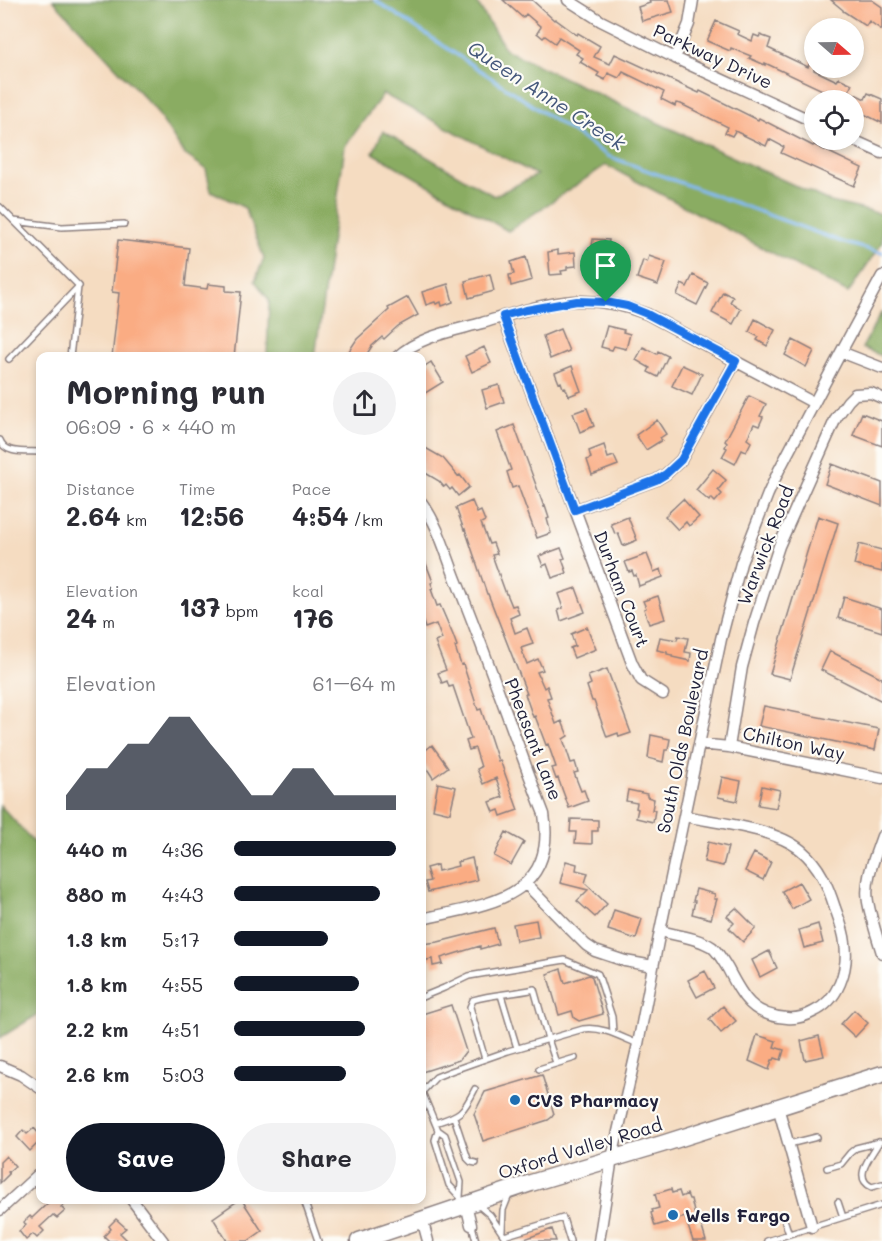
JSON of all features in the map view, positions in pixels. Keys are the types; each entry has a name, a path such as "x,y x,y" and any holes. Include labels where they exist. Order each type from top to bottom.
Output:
{"main road":[{"name":"Oxford Valley Road","path":"359,1241 386,1236 466,1202 882,1074"}],"street":[{"name":"Parkway Drive","path":"568,0 601,21 675,58 804,117"},
{"path":"675,58 689,24 693,0"},
{"path":"864,145 882,153"},
{"name":"South Olds Boulevard","path":"598,1241 612,1158 638,1044 721,639 741,562 768,494 881,278"},
{"path":"403,352 429,338 526,310 570,302 606,302 627,306 657,319 814,403"},
{"name":"Durham Court","path":"503,316 633,663 641,680 663,694"},
{"path":"841,352 882,368"},
{"path":"575,510 656,480 675,467 736,361"},
{"name":"Warwick Road","path":"729,747 742,667 754,622 779,546 811,471 836,418 848,401 855,394 871,393 882,398"},
{"name":"Pheasant Lane","path":"426,508 437,528 544,814 547,836 543,857 534,874 526,884 513,893 499,900 426,918"},
{"name":"Chilton Way","path":"699,744 729,747 882,778"},
{"path":"660,932 705,943 711,947 720,957 748,1003 774,1017 798,1018 822,1008 833,996 844,972 845,942 840,922 827,884 817,866 808,856 777,836 684,816"},
{"path":"882,837 871,870 868,901 882,953"},
{"path":"526,884 586,945 595,951 625,961 653,966"},
{"path":"0,1066 21,1075 36,1085"},
{"path":"778,1107 812,1227"},
{"path":"0,1210 36,1177"},
{"path":"466,1202 471,1225"},
{"path":"135,1204 162,1240"},
{"path":"422,1219 428,1241"}],"lane":[{"path":"0,207 79,286"},
{"path":"14,221 62,227 124,224"},
{"path":"71,352 79,286"},
{"path":"9,359 79,286"},
{"path":"0,440 2,446 8,450 36,452"},
{"path":"426,995 469,976 565,960 598,974 612,1017 613,1033"},
{"path":"485,1059 470,1007 473,1000 534,989 556,1063"},
{"path":"501,995 517,1048"},
{"path":"426,1087 436,1077 485,1059 589,1028 613,1033 638,1044"},
{"path":"538,1069 575,1058"},
{"path":"435,1123 454,1117 465,1109 475,1089"},
{"path":"426,1102 438,1130 445,1135 466,1202"},
{"path":"454,1117 468,1159 476,1163"},
{"path":"438,1130 435,1140 449,1185 466,1202 490,1215 504,1236"},
{"path":"788,1145 817,1137"},
{"path":"827,1168 841,1164 856,1148 881,1142"},
{"path":"881,1142 862,1175 864,1182 872,1187 882,1184"},
{"path":"504,1236 503,1210 512,1189"},
{"path":"838,1202 843,1217"},
{"path":"306,1204 318,1241"},
{"path":"767,1241 882,1205"},
{"path":"504,1236 563,1218 570,1241"},
{"path":"785,1222 789,1234"},
{"path":"471,1225 476,1241"}],"green space":[{"path":"53,0 475,0 506,50 831,202 882,214 882,243 848,293 606,165 508,231 373,153 383,131 494,196 537,175 383,94 345,146 316,352 267,352 269,300 255,281 264,258 245,208 211,191 206,169 184,154 154,108"},
{"path":"882,311 882,356 862,348"},
{"path":"0,805 36,845 36,1016 0,1038"}],"building":[{"path":"503,0 532,0 554,20 600,46 594,57 610,64 615,54 699,93 700,91 758,120 759,118 804,141 804,150 824,150 862,168 854,186 781,153 784,147 769,139 766,146 735,131 732,136 725,133 728,127 681,104 676,103 675,106 661,99 664,92 623,72 619,78 608,73 605,80 597,76 599,73 580,62 583,58 576,54 579,50 559,37 555,43 545,36 543,38 537,33 541,27 526,14 523,18"},
{"path":"649,0 669,0 673,12 642,21 638,7 650,3"},
{"path":"831,0 872,0 882,7 882,30 869,21 866,26 864,18 854,18"},
{"path":"716,21 739,31 737,34 752,41 754,35 771,39 768,48 804,65 804,78 831,78 837,81 839,78 852,84 849,90 822,90 765,63 765,65 749,58 751,56 731,48 730,51 707,41"},
{"path":"868,93 882,99 882,123 864,114 864,98"},
{"path":"593,239 609,240 608,248 619,249 617,272 596,270 596,265 590,264"},
{"path":"118,240 189,248 185,286 207,289 208,284 226,286 226,291 241,292 235,352 113,352 119,293 112,292"},
{"path":"558,250 558,254 575,252 576,266 567,267 567,270 561,271 562,274 550,275 548,252"},
{"path":"649,256 666,262 658,285 637,278 643,260 647,262"},
{"path":"526,257 532,280 511,286 509,275 514,274 511,262"},
{"path":"490,274 494,291 469,298 465,281"},
{"path":"693,275 708,283 697,305 677,295 682,284 687,287"},
{"path":"448,284 453,302 442,306 441,302 426,305 422,292"},
{"path":"723,292 733,297 730,302 741,309 733,324 712,313"},
{"path":"408,297 418,315 398,326 384,339 382,337 368,352 348,352 357,339 389,310 388,308"},
{"path":"755,319 775,330 767,346 757,340 759,337 749,332"},
{"path":"607,326 624,330 623,332 630,334 626,349 614,346 612,350 601,347"},
{"path":"560,329 569,351 550,359 543,336"},
{"path":"793,340 814,351 806,367 785,355"},
{"path":"484,347 491,363 472,372 465,356"},
{"path":"643,347 657,354 658,351 668,356 658,377 648,372 650,368 636,360"},
{"path":"431,362 443,382 426,393 426,365"},
{"path":"682,365 702,374 692,395 672,386"},
{"path":"572,366 581,391 569,396 555,373"},
{"path":"499,385 504,402 487,408 482,390"},
{"path":"749,396 766,404 760,416 763,417 759,426 754,424 747,439 751,442 746,452 742,450 735,464 722,457 727,448 725,441"},
{"path":"587,408 594,426 580,432 573,413"},
{"path":"862,413 882,421 882,446 853,435"},
{"path":"657,420 666,434 660,438 662,440 646,450 636,435"},
{"path":"514,425 549,518 547,519 551,533 537,538 518,486 512,488 507,472 511,470 497,432"},
{"path":"604,445 608,458 614,456 618,465 592,475 587,460 591,458 589,451"},
{"path":"426,448 443,458 469,487 458,496 452,488 450,490 446,485 444,487 426,473"},
{"path":"832,464 882,483 882,506 825,484"},
{"path":"713,469 726,480 718,490 722,494 715,502 711,498 709,501 696,490"},
{"path":"683,499 699,517 689,526 686,522 678,530 665,516"},
{"path":"472,501 477,513 481,511 485,521 481,523 489,544 493,543 497,554 492,555 506,594 512,606 516,605 519,614 510,618 515,633 527,628 533,644 521,648 527,664 538,659 543,670 537,672 544,688 547,686 551,697 547,698 556,724 562,721 568,736 563,739 571,763 575,762 578,772 574,773 581,791 584,790 588,801 569,808 552,768 556,767 548,744 546,745 535,716 533,717 525,694 527,694 456,508"},
{"path":"818,516 838,523 790,679 770,674"},
{"path":"628,517 637,540 623,546 618,533 615,534 611,524"},
{"path":"859,544 882,550 882,572 854,565"},
{"path":"561,548 567,573 552,578 547,564 543,566 539,556"},
{"path":"647,554 654,572 661,569 663,577 639,586 636,575 634,576 632,571 629,572 625,562"},
{"path":"426,564 433,582 431,589 437,606 440,605 453,635 461,665 463,664 478,710 481,709 498,761 500,760 518,810 501,816 499,810 494,812 490,802 503,797 496,778 483,784 477,769 481,767 475,748 469,750 466,741 471,739 453,686 449,687 447,681 442,683 438,673 446,670 435,642 442,639 436,624 426,628"},
{"path":"576,588 585,612 561,621 558,610 563,608 558,594"},
{"path":"658,596 665,619 649,624 643,601"},
{"path":"844,597 882,609 882,632 838,618"},
{"path":"587,627 596,649 574,658 570,648 575,646 571,634"},
{"path":"678,636 688,638 685,652 691,653 690,661 672,657 667,652 657,650 660,637 677,640"},
{"path":"830,651 882,678 882,701 821,670"},
{"path":"607,669 631,733 619,737 618,733 607,737 587,686 591,684 588,676"},
{"path":"764,706 879,729 875,750 759,726"},
{"path":"651,735 670,739 663,762 648,758"},
{"path":"432,745 448,767 433,778 426,767 426,750"},
{"path":"722,777 741,781 737,801 718,797"},
{"path":"438,783 456,787 450,813 433,809"},
{"path":"762,786 780,790 776,808 758,805"},
{"path":"628,790 647,794 647,797 654,799 653,822 636,818 637,803 626,801"},
{"path":"571,819 598,820 598,831 592,831 592,844 575,843 576,832 570,832"},
{"path":"506,832 524,842 511,865 494,856"},
{"path":"708,842 728,847 723,866 704,862"},
{"path":"754,853 771,862 763,880 745,871"},
{"path":"472,858 477,880 428,892 426,882 430,881 426,868 437,865 438,871 458,866 457,862"},
{"path":"566,861 577,864 576,870 588,873 585,883 607,904 595,917 577,901 588,890 560,883"},
{"path":"799,882 809,899 792,909 782,891"},
{"path":"696,889 715,894 714,899 717,899 711,919 692,914"},
{"path":"736,908 756,928 743,942 729,928 734,923 727,916"},
{"path":"614,910 642,919 636,939 608,930"},
{"path":"536,920 539,937 516,941 513,924"},
{"path":"818,924 823,943 804,948 799,930"},
{"path":"494,928 498,944 480,949 480,946 441,958 443,964 433,966 432,959 426,960 426,944"},
{"path":"769,951 777,968 760,977 752,960"},
{"path":"561,969 565,983 589,975 592,977 603,1014 579,1021 574,1018 572,1011 559,1015 547,974"},
{"path":"705,971 714,988 697,997 688,980"},
{"path":"451,1005 466,1051 459,1060 426,1071 426,1013"},
{"path":"723,1006 736,1021 721,1033 709,1019"},
{"path":"854,1010 868,1023 855,1037 841,1024"},
{"path":"757,1035 776,1041 774,1047 784,1050 781,1060 775,1058 772,1060 769,1070 749,1061"},
{"path":"819,1036 824,1056 805,1060 801,1041"},
{"name":"CVS Pharmacy","path":"542,1075 554,1114 552,1117 483,1141 474,1114 485,1092"},
{"path":"34,1128 36,1130 36,1145 30,1151 17,1137 23,1130 27,1134"},
{"path":"6,1156 15,1166 0,1183 0,1162"},
{"name":"Wells Fargo","path":"671,1189 672,1193 679,1191 681,1197 687,1194 691,1199 697,1225 701,1224 706,1241 693,1241 685,1217 655,1226 651,1213 652,1210 659,1208 655,1194"},
{"path":"47,1204 64,1204 61,1207 65,1211 57,1218 53,1215 40,1227 44,1231 37,1238 33,1234 26,1240 19,1231 26,1225 24,1222 30,1216 32,1218"},
{"path":"233,1204 245,1204 262,1231 248,1241 227,1241 213,1218"},
{"path":"116,1219 126,1228 120,1233 128,1241 109,1241 104,1236"},
{"path":"552,1229 556,1241 522,1241 522,1240"}],"waterway":[{"name":"Queen Anne Creek","path":"375,0 608,156 845,243 882,253"}],"place":[{"name":"CVS Pharmacy","path":"515,1100"},
{"name":"Wells Fargo","path":"673,1215"}],"route":[{"path":"564,302 606,302 627,306 647,314 736,361 675,467 656,480 575,510 503,316 564,302"}]}
